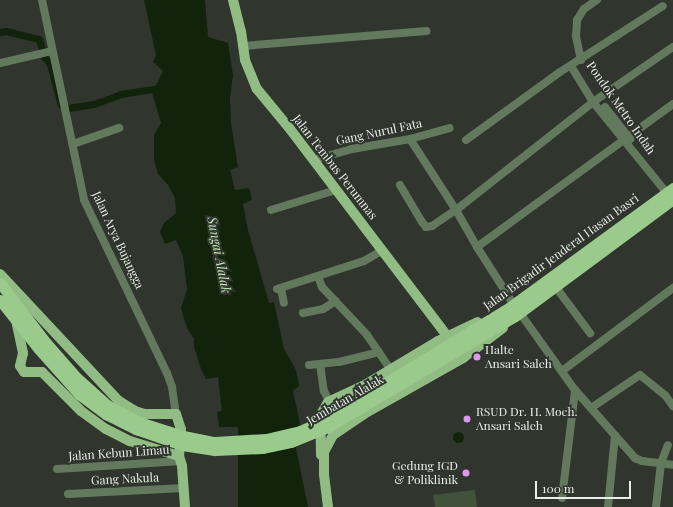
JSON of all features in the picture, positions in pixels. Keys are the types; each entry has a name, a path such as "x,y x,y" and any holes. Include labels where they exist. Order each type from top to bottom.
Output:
{"highway":[{"name":"Jalan Brigadir Jenderal Hasan Basri","path":"445,351 555,286 672,196"},
{"name":"Jalan Brigadir Jenderal Hasan Basri","path":"515,310 672,196"},
{"path":"0,283 61,368"},
{"path":"0,300 16,320 61,368"},
{"name":"Jembatan Alalak","path":"61,368 90,404 120,422 182,445 215,450 238,450 275,446 316,433 445,351"}],"main road":[{"name":"Jalan Tembus Perumnas","path":"234,0 247,69 257,89 383,250 447,336"},
{"path":"0,274 119,401 135,411 145,414 176,414 181,429 180,459 185,507"},
{"path":"328,507 324,473 324,440 320,416 329,401 363,386 447,336 515,310"},
{"path":"324,440 463,358 496,333 515,310"},
{"path":"16,320 23,353 20,366 24,372 42,372 48,376 70,401 106,429 130,441 180,459"}],"street":[{"name":"Jalan Arya Bujangga","path":"42,0 47,52 73,144 84,200 167,373 172,387 176,414"},
{"path":"576,63 576,26 580,13 589,3 597,0"},
{"path":"466,140 576,63 663,6"},
{"path":"243,46 426,31"},
{"path":"400,185 426,227 432,226 456,210 596,101 673,47"},
{"path":"0,63 47,52"},
{"name":"Pondok Metro Indah","path":"576,63 596,101 643,156 646,166 672,196"},
{"path":"477,248 626,137 673,104"},
{"path":"73,144 119,128"},
{"name":"Gang Nurul Fata","path":"313,160 352,149 410,139 450,128"},
{"path":"410,139 456,210 477,248 515,310 575,390 636,459 673,465"},
{"path":"271,210 336,190"},
{"path":"284,303 279,288 364,261 383,250"},
{"path":"318,276 322,287 367,335 392,370"},
{"path":"555,286 590,333"},
{"path":"562,371 673,288"},
{"path":"303,313 323,309 336,301"},
{"path":"309,365 339,362 379,352"},
{"path":"320,364 325,395 329,401"},
{"path":"591,408 640,376 665,395 673,406"},
{"path":"562,498 575,390"},
{"path":"608,507 615,435"},
{"path":"656,507 661,463 668,445"},
{"name":"Jalan Kebun Limau","path":"57,469 180,459"},
{"name":"Gang Nakula","path":"68,494 184,488"}],"shaded area":[{"path":"475,490 477,507 435,507 433,495"}],"water":[{"name":"Sungai Alalak","path":"144,0 205,0 208,37 228,43 233,75 230,98 231,123 238,167 230,170 235,190 249,188 252,200 243,204 248,230 269,303 274,302 284,349 296,370 299,386 293,391 300,423 296,448 308,507 238,507 238,427 219,427 217,412 222,411 218,377 206,379 194,347 194,339 187,328 181,308 187,289 183,256 176,240 165,244 160,232 164,223 176,213 175,198 168,185 158,174 154,160 154,135 161,123 152,93 163,71 153,62 156,55"},
{"path":"458,431 462,433 464,437 462,441 458,443 454,441 452,437 454,433"}],"waterway":[{"path":"0,32 6,31 39,39 44,57 50,64 61,105"},
{"path":"68,108 94,104 121,94 154,89 161,92"}],"place":[{"name":"Halte Ansari Saleh","path":"477,357"},
{"name":"RSUD Dr. H. Moch. Ansari Saleh","path":"467,419"},
{"name":"Gedung IGD & Poliklinik","path":"466,473"}]}
